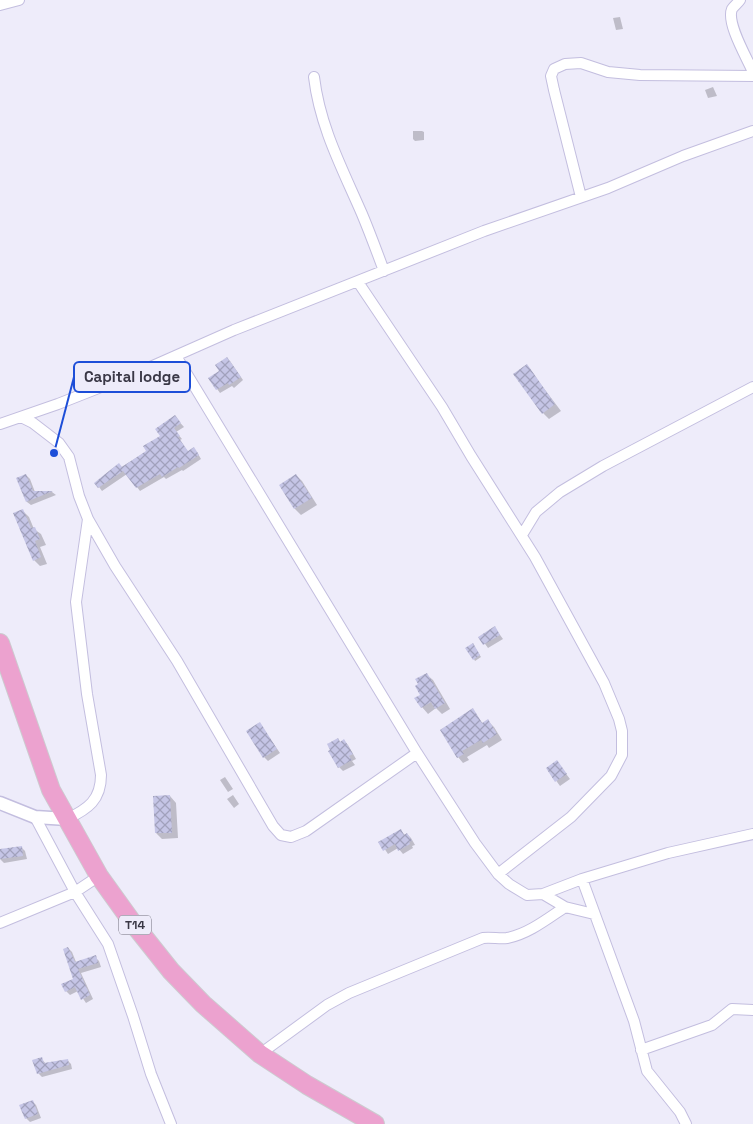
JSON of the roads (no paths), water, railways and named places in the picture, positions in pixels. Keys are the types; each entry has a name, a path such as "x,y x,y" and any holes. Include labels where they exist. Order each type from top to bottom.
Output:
{"highway":[{"name":"T14","path":"0,643 46,777 99,876 132,922 171,970 203,1004 260,1054 307,1085 375,1124"}],"street":[{"path":"0,5 19,0"},
{"path":"740,0 732,10 731,18 734,30 753,72"},
{"path":"581,197 551,76 554,69 566,64 581,63 608,72 640,75 753,76"},
{"path":"314,77 320,113 325,128 384,271"},
{"path":"0,424 58,404 234,330 484,230 608,188 723,141 753,131"},
{"path":"358,282 442,407 522,535 604,683 622,731 622,755 611,776 571,817 498,874"},
{"path":"176,356 417,753 475,843 498,874 516,890 527,895 543,894 582,879 668,853 753,834"},
{"path":"522,535 536,512 560,492 603,466 753,388"},
{"path":"21,416 33,423 64,448 69,457 79,496 88,519 115,566 177,661 273,826 281,835 291,837 306,831 417,753"},
{"path":"0,803 35,817 67,819 84,811 91,804 101,786 101,774 87,694 76,602 88,519"},
{"path":"35,817 75,892 108,944 134,1016 151,1074 171,1124"},
{"path":"0,923 75,892 99,876"},
{"path":"582,879 634,1021 649,1075 680,1112 686,1124"},
{"path":"543,894 566,907 594,914"},
{"path":"260,1054 327,1005 349,993 483,938 505,939 520,934 566,907"},
{"path":"641,1050 712,1025 732,1009 753,1010"}],"place":[{"name":"Capital lodge","path":"54,453"}]}
